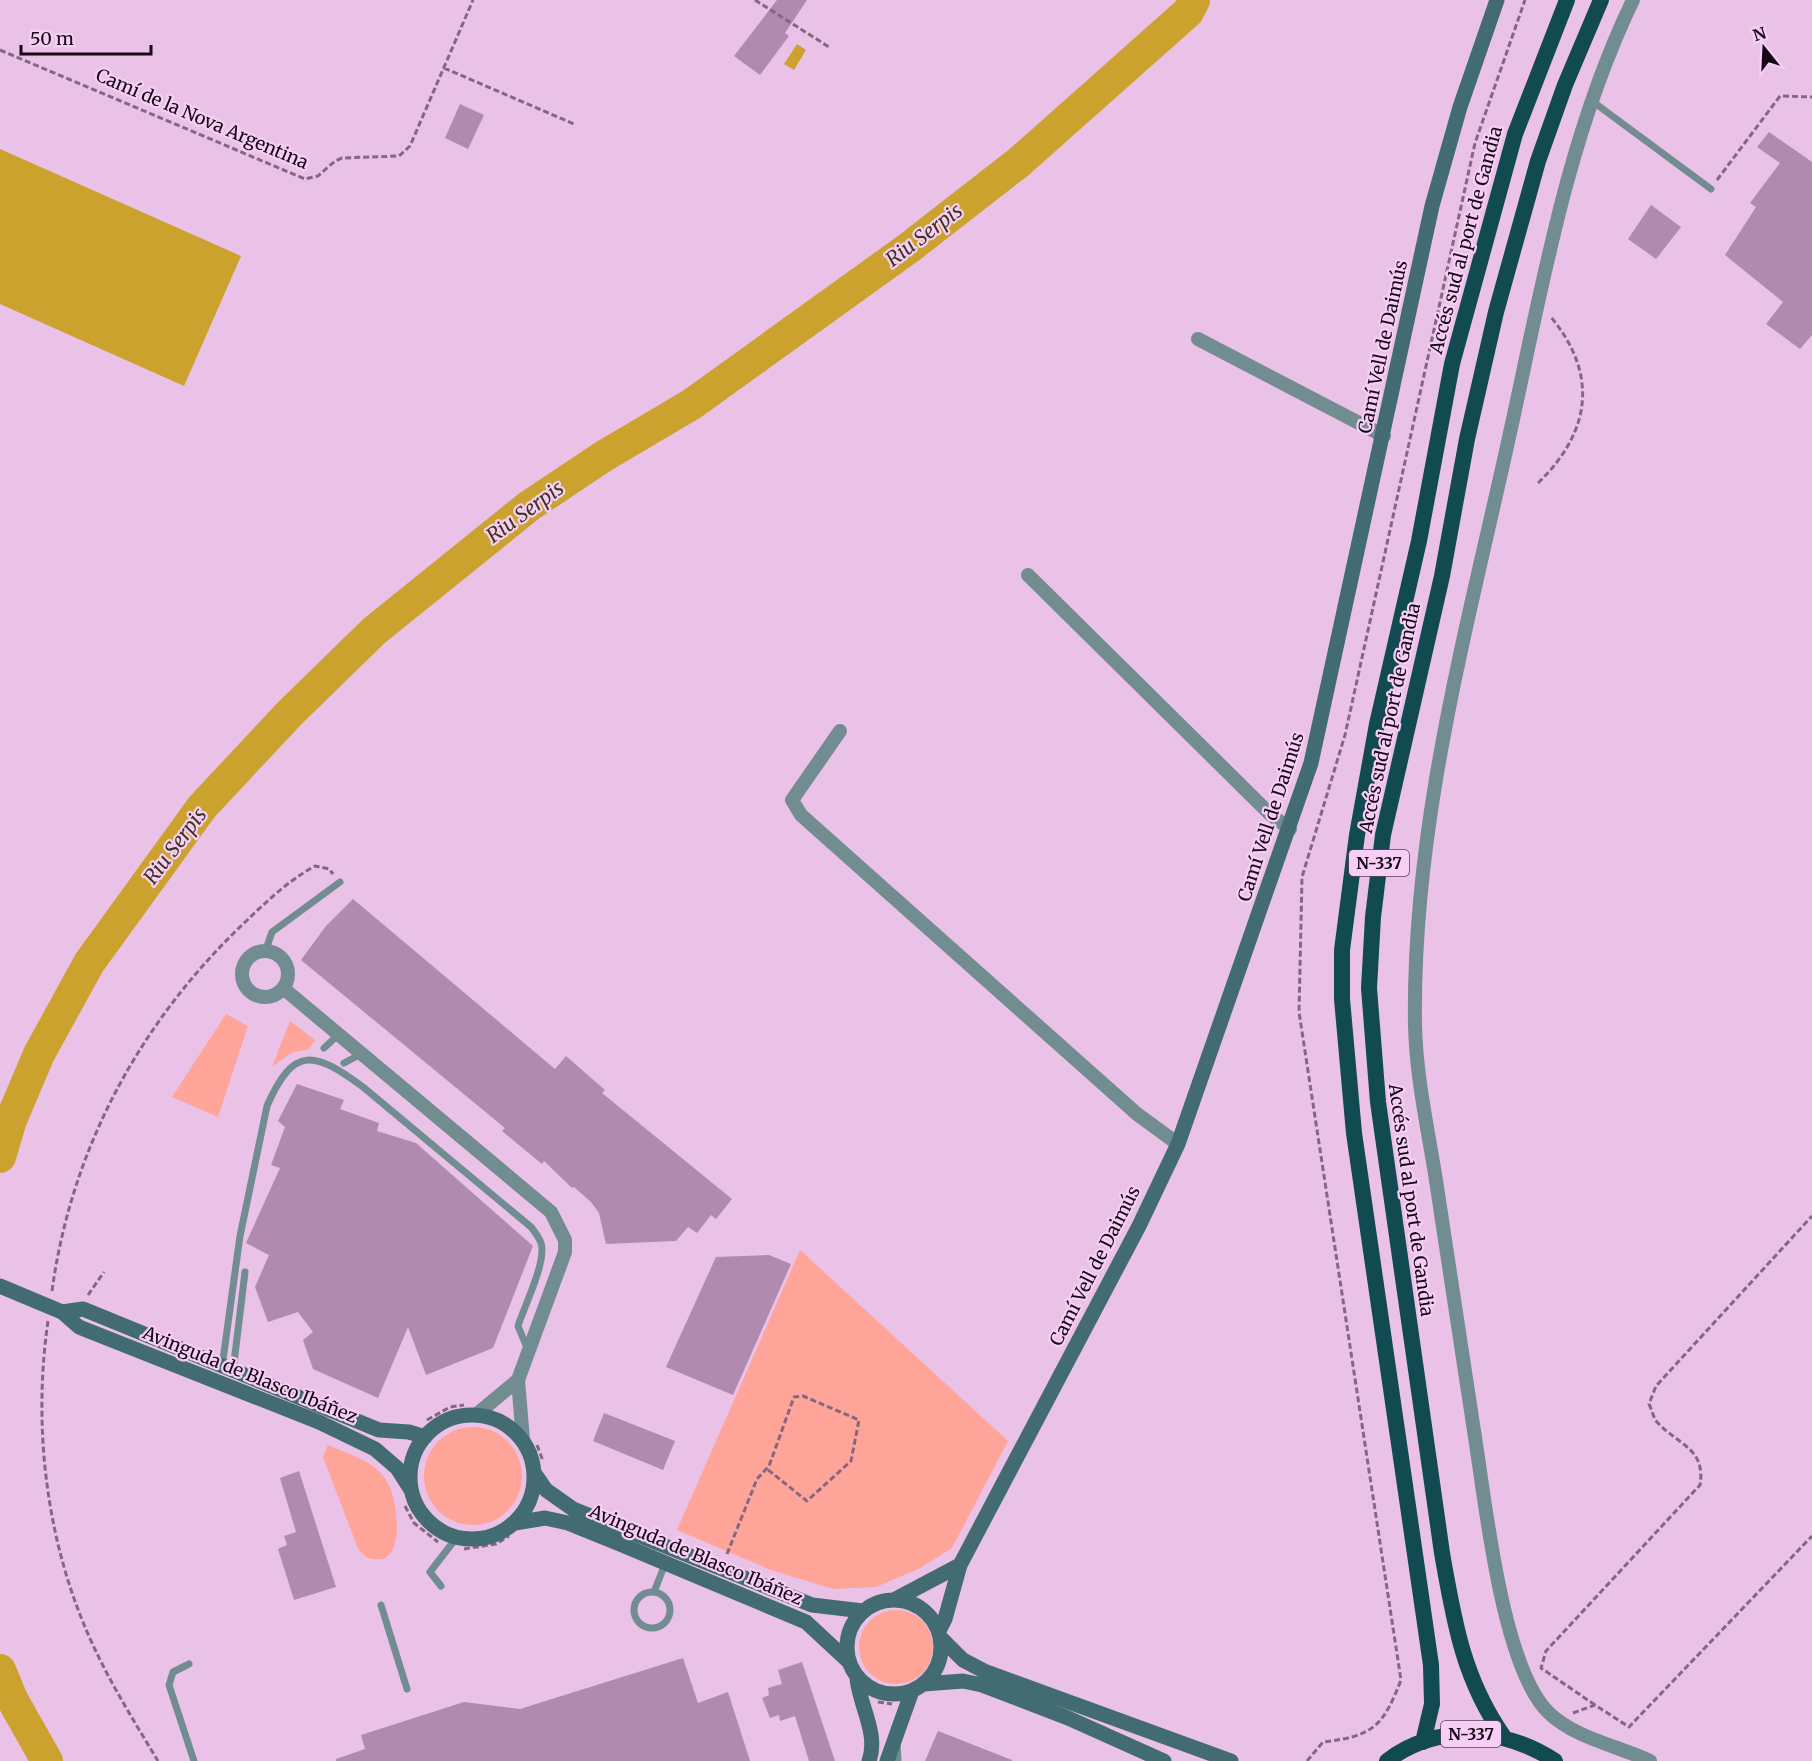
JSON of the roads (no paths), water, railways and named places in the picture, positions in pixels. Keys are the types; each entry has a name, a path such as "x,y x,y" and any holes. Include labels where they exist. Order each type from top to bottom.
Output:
{"highway":[{"name":"Accés sud al port de Gandia","path":"1423,1742 1432,1704 1431,1665 1353,1123 1343,1011 1342,950 1356,835 1377,724 1419,541 1452,364 1515,134 1567,0"},
{"name":"Accés sud al port de Gandia","path":"1504,1737 1490,1718 1468,1675 1454,1621 1442,1553 1378,1102 1370,1024 1370,954 1383,835 1442,576 1484,364 1527,194 1565,85 1600,0"},
{"name":"N-337","path":"1387,1761 1423,1742 1468,1734 1504,1737 1536,1749 1555,1761"}],"main road":[{"name":"Camí Vell de Daimús","path":"940,1634 960,1565 1139,1226 1178,1144 1290,829 1311,763 1384,436 1432,206 1460,107 1497,0"},
{"name":"Avinguda de Blasco Ibáñez","path":"0,1286 79,1327 324,1424 375,1449 397,1468 411,1490"},
{"name":"Avinguda de Blasco Ibáñez","path":"55,1313 83,1309 380,1430 409,1432 424,1429"},
{"path":"481,1410 522,1432 540,1473 526,1509 515,1522 498,1534 478,1539 457,1538 434,1526 424,1517 411,1490 412,1462 424,1429 481,1410"},
{"name":"Avinguda de Blasco Ibáñez","path":"540,1473 546,1490 573,1509 812,1605 863,1611"},
{"name":"Avinguda de Blasco Ibáñez","path":"515,1522 545,1518 568,1523 665,1563 806,1622 848,1661"},
{"path":"894,1600 960,1565"},
{"path":"1164,1761 982,1684 963,1681 918,1688 898,1695 868,1688 857,1678 848,1661 848,1634 863,1611 883,1601 908,1601 931,1616 940,1634 963,1660 984,1671 1231,1761"},
{"path":"887,1761 918,1688 939,1663 940,1634"},
{"path":"857,1678 858,1692 869,1719 872,1753 869,1761"}],"street":[{"path":"1633,0 1590,99 1539,303 1429,818 1416,947 1415,1031 1486,1512 1512,1644 1531,1688 1549,1714 1583,1735 1650,1761"},
{"path":"1197,339 1384,436"},
{"path":"1028,575 1270,814 1290,829"},
{"path":"840,731 792,800 801,815 1137,1114 1178,1144"},
{"path":"265,952 279,956 287,967 287,982 283,988 274,996 261,997 254,994 244,984 243,969 246,962 251,957 265,952"},
{"path":"283,988 550,1212 565,1240 565,1252 518,1380 522,1432"},
{"path":"481,1410 518,1380"}],"lane":[{"path":"1590,99 1711,189"},
{"path":"265,952 272,932 340,882"},
{"path":"324,1048 338,1035"},
{"path":"344,1063 361,1054"},
{"path":"227,1369 240,1236 267,1106 288,1070 301,1062 318,1059 334,1065 363,1087 531,1227 542,1246 541,1261 518,1326 529,1352"},
{"path":"227,1369 244,1272"},
{"path":"441,1586 430,1572 457,1538"},
{"path":"654,1592 665,1563"},
{"path":"654,1592 666,1600 670,1610 665,1622 651,1628 638,1621 634,1611 640,1596 654,1592"},
{"path":"381,1605 407,1689"},
{"path":"189,1664 173,1672 169,1685 194,1761"},
{"path":"896,1737 900,1754 898,1761"}],"waterway":[{"name":"Riu Serpis","path":"0,1157 11,1120 39,1054 89,963 202,807 289,714 374,631 529,506 604,456 692,404 910,247 1018,163 1188,12 1194,0"},
{"name":"Riu Serpis","path":"0,1670 12,1699 47,1761"}]}
